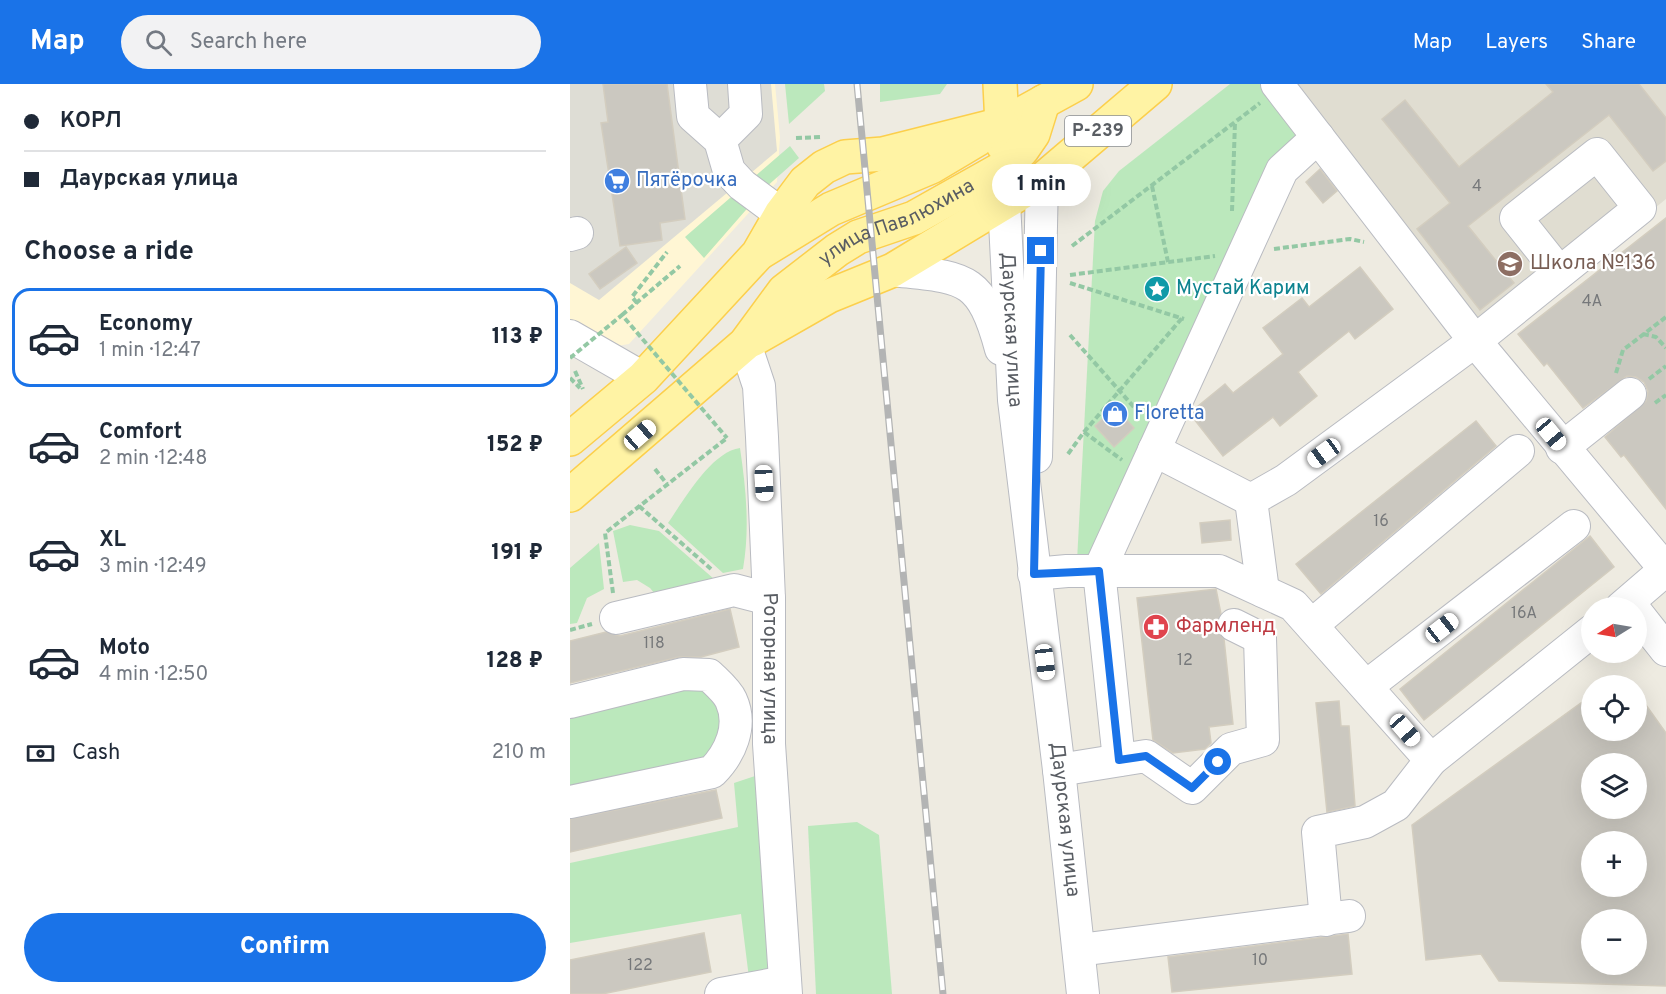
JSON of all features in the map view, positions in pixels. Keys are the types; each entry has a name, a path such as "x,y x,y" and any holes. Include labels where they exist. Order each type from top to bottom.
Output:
{"main road":[{"name":"Даурская улица","path":"1000,84 1004,202"},
{"name":"улица Павлюхина","path":"758,254 831,209 931,167 1002,124 1043,93 1077,84"},
{"name":"Р-239","path":"1042,180 1155,84"},
{"name":"Даурская улица","path":"1042,180 1043,93"},
{"name":"улица Павлюхина","path":"745,344 784,291 837,250 858,237 914,218 1003,168 1022,150 1033,134 1043,93"},
{"name":"улица Павлюхина","path":"570,439 643,378 758,254 781,214 805,182 824,167 845,157 883,154 1002,124"},
{"name":"улица Павлюхина","path":"570,495 745,344 830,296 893,270 1042,180"}],"street":[{"path":"690,84 693,116 720,140 729,171 742,185 781,214"},
{"path":"720,140 746,114 744,84"},
{"path":"1279,86 1474,341 1665,570 1639,597"},
{"path":"1119,760 1099,571 1153,454 1194,318 1282,170 1318,137"},
{"name":"Даурская улица","path":"1034,574 1042,180"},
{"name":"Даурская улица","path":"1004,202 1014,400 1059,770 1083,994"},
{"path":"893,270 950,276 974,288 993,320 1014,400"},
{"path":"1251,500 1286,480 1474,341 1559,272"},
{"path":"570,336 643,378"},
{"name":"Роторная улица","path":"745,344 759,386 769,599 769,744 786,988"},
{"path":"1562,448 1624,386"},
{"path":"1312,625 1518,452"},
{"path":"1153,454 1251,500"},
{"path":"1251,500 1263,591"},
{"path":"1367,686 1574,526"},
{"path":"1034,574 1099,571 1219,571 1293,605 1431,760"},
{"path":"616,618 734,590 769,599"},
{"path":"1059,770 1146,756 1192,788 1231,748 1263,740 1260,638 1234,625"},
{"path":"1647,627 1666,650"},
{"path":"1079,950 1338,918 1318,832 1365,822 1396,805 1431,760 1581,640"},
{"path":"570,702 683,675 710,675 731,699 735,730 727,756 712,772 570,802"},
{"path":"722,994 786,988"}],"path":[{"path":"1072,246 1279,86"},
{"path":"1232,218 1235,122"},
{"path":"1152,186 1168,262"},
{"path":"637,303 632,297 667,252"},
{"path":"570,358 680,266"},
{"path":"1068,454 1084,432 1121,392 1194,318 1070,282"},
{"path":"605,533 727,438 622,315"},
{"path":"1624,386 1616,370 1621,353 1666,317"},
{"path":"1643,334 1659,339 1666,348"},
{"path":"1070,335 1121,392 1153,454"},
{"path":"570,378 582,389 575,369"},
{"path":"1084,432 1153,454"},
{"path":"655,469 667,484"},
{"path":"639,506 734,590"}],"shaded area":[{"path":"570,84 775,84 780,137 777,182 629,344 617,346 570,321"},
{"path":"570,84 771,84 777,151 599,300 570,283"},
{"name":"Школа №136","path":"1295,84 1666,84 1666,199 1494,338"}],"green space":[{"path":"785,84 824,84 825,91 789,124"},
{"path":"880,84 947,84 940,94 880,102"},
{"path":"1230,84 1270,84 1309,139 1097,560 1077,561 1095,221 1103,191 1119,171"},
{"path":"790,146 799,158 765,188 704,258 685,237"},
{"path":"740,448 746,508 743,569 723,573 668,523 709,467 729,451"},
{"path":"630,525 659,531 722,586 661,601 650,588 637,580 623,582 613,531"},
{"path":"599,543 604,589 587,598 577,623 570,624 570,568"},
{"path":"705,686 719,706 723,721 708,758 570,792 570,706"},
{"path":"764,773 778,975 749,978 741,914 570,943 570,863 738,827 734,783"},
{"path":"857,822 879,835 892,994 816,994 808,826"}],"building":[{"path":"603,84 667,84 685,219 660,223 662,240 620,246 601,123 608,122"},
{"path":"1546,84 1639,84 1666,118 1666,161 1653,171 1609,115 1468,226 1514,283 1480,310 1417,229 1450,203 1382,119 1405,100 1459,167 1553,92"},
{"path":"1320,169 1337,191 1323,203 1306,182"},
{"path":"1666,218 1666,509 1624,455 1621,457 1605,437 1646,401 1648,391 1644,382 1636,377 1627,376 1583,408 1547,363 1544,366 1518,334"},
{"path":"626,247 637,263 600,289 589,274"},
{"path":"1360,267 1393,309 1355,339 1349,331 1298,372 1317,396 1280,426 1273,417 1223,456 1190,414 1192,411 1225,384 1233,393 1283,354 1263,328 1302,298 1309,307"},
{"path":"1115,407 1134,428 1114,447 1095,426"},
{"path":"1476,421 1496,446 1321,594 1296,564"},
{"path":"1230,520 1231,540 1202,543 1200,523"},
{"path":"1590,536 1614,567 1424,720 1400,689"},
{"path":"1216,589 1221,614 1216,627 1224,639 1233,724 1209,727 1211,743 1205,749 1173,753 1153,740 1137,598"},
{"path":"730,609 739,647 701,657 679,657 570,683 570,641 606,632 620,636"},
{"path":"1339,701 1341,726 1349,726 1355,806 1327,812 1316,703"},
{"path":"1581,703 1581,741 1647,741 1647,706 1666,733 1666,986 1499,981 1481,954 1426,960 1412,825"},
{"path":"716,790 722,818 570,852 570,819"},
{"path":"704,933 711,972 602,994 570,994 570,960"},
{"path":"1348,934 1352,974 1172,992 1168,957"}],"railway":[{"path":"857,84 943,994"}],"place":[{"name":"Пятёрочка","path":"617,181"},
{"name":"Школа №136","path":"1510,264"},
{"name":"Мустай Карим","path":"1157,289"},
{"name":"Floretta","path":"1115,414"},
{"name":"Фармленд","path":"1156,627"}],"route":[{"path":"1041,251 1034,574 1099,571 1119,760 1146,756 1192,788 1218,762"}]}
